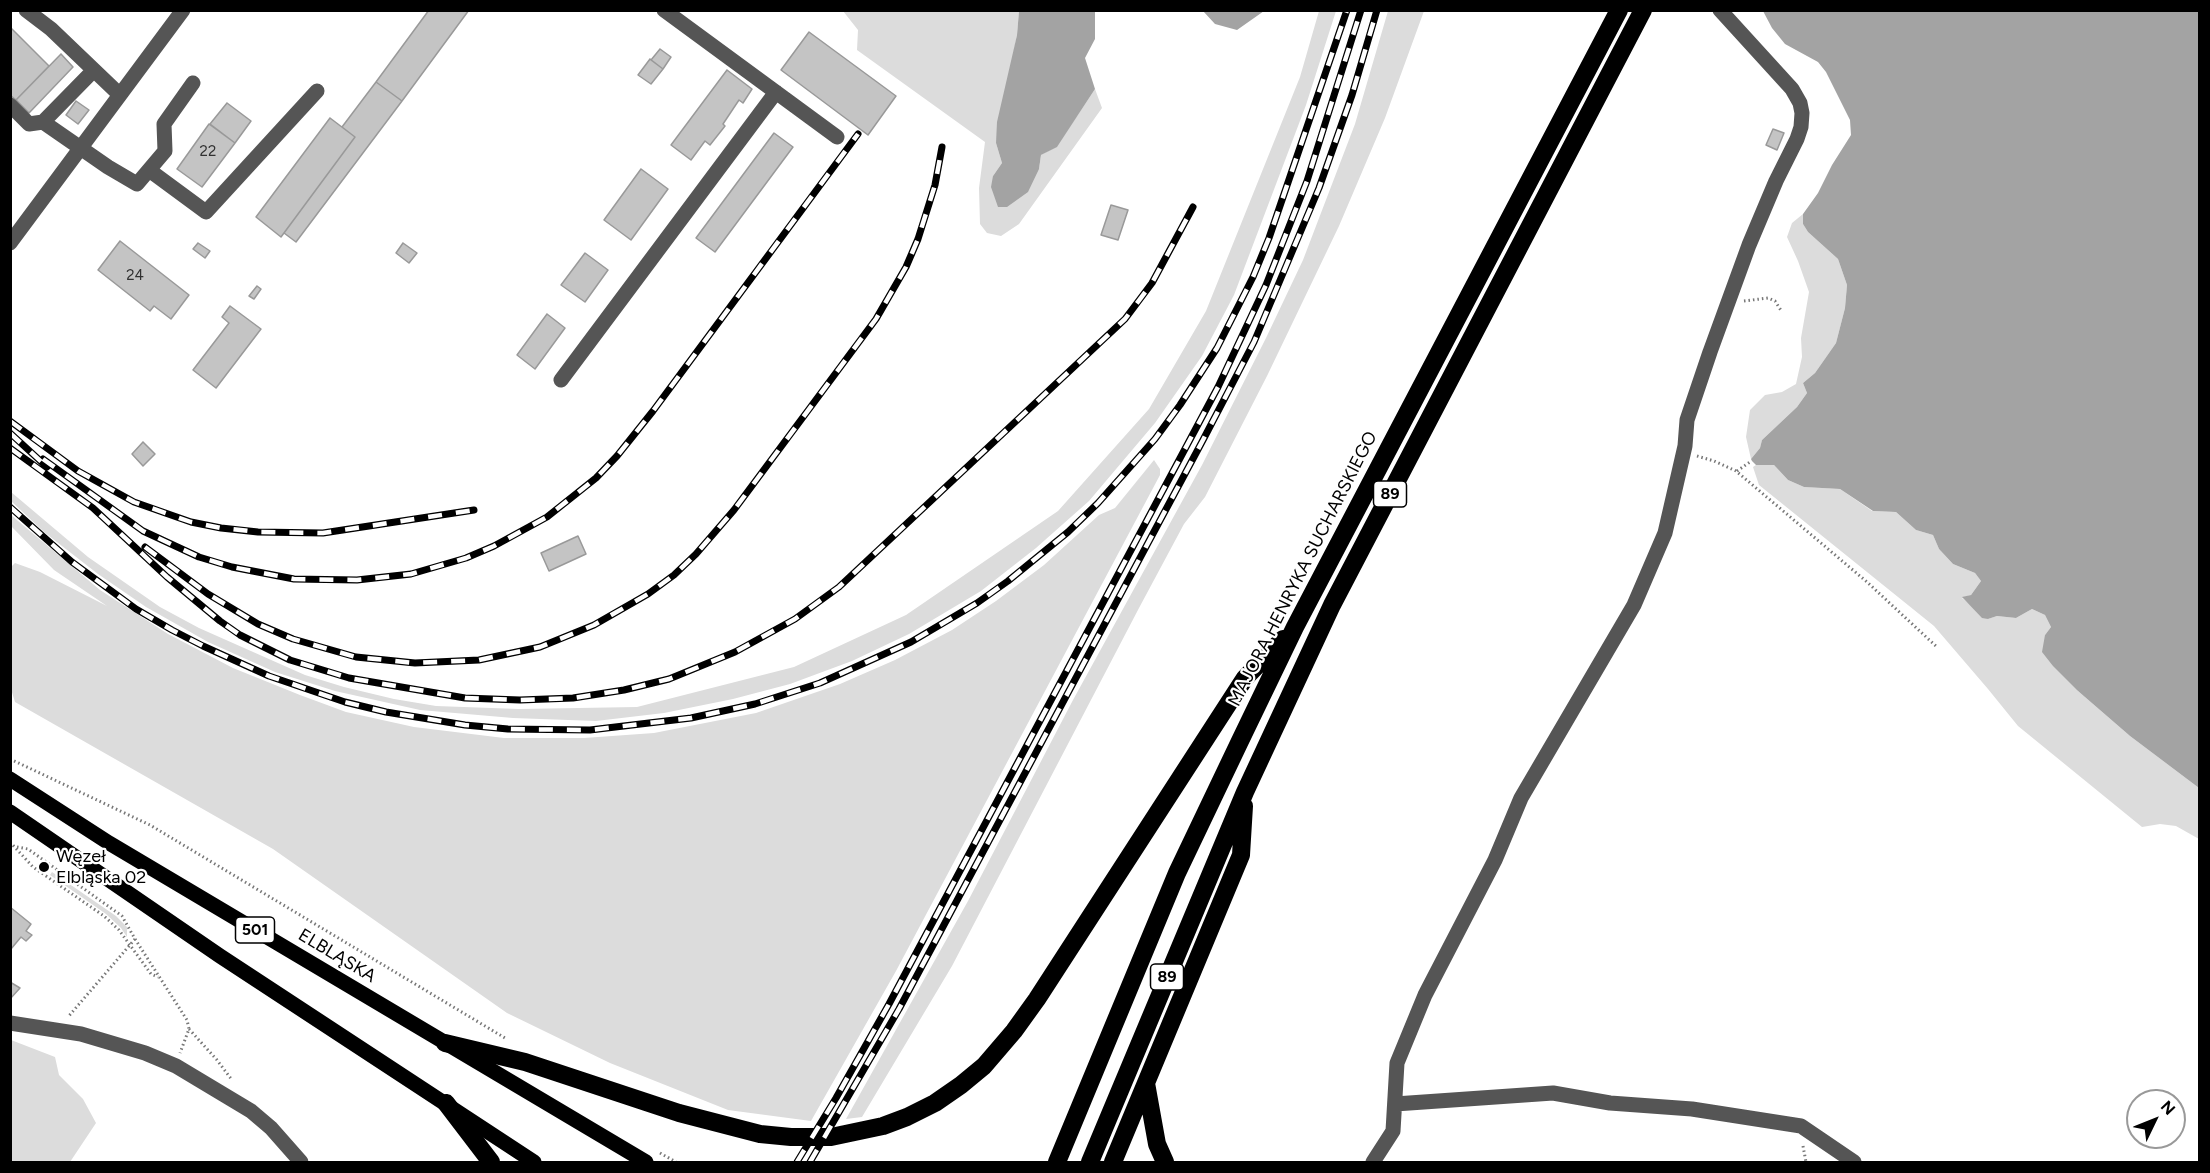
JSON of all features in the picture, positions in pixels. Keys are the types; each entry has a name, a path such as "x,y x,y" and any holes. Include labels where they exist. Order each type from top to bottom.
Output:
{"highway":[{"name":"MAJORA HENRYKA SUCHARSKIEGO","path":"1057,1162 1177,873 1295,627 1619,10"},
{"name":"89","path":"1090,1162 1245,792 1332,605 1643,10"},
{"path":"445,1043 525,1062 688,1116 760,1134 831,1137 873,1128 907,1117 935,1103 961,1085 984,1066 1014,1031 1245,678 1295,627"},
{"path":"1113,1162 1241,855 1245,792"},
{"path":"1146,1082 1157,1144 1165,1162"},
{"path":"446,1103 491,1162"}],"main road":[{"name":"ELBLĄSKA","path":"10,779 109,843 646,1162"},
{"name":"501","path":"10,812 220,956 534,1162"}],"street":[{"path":"26,10 51,29 120,95"},
{"path":"10,243 183,10"},
{"path":"664,10 837,137"},
{"path":"1373,1162 1393,1131 1397,1063 1425,995 1495,860 1521,798 1634,604 1665,533 1683,452 1687,420 1749,245 1776,181 1797,139 1802,113 1800,103 1792,89 1720,10"},
{"path":"10,105 29,124 43,122 94,70"},
{"path":"43,122 137,184 165,151 164,124 193,84"},
{"path":"149,170 206,212 317,91"},
{"path":"561,380 776,92"},
{"path":"10,1023 81,1034 145,1053 176,1066 251,1111 271,1128 301,1162"},
{"path":"1395,1104 1553,1093 1610,1102 1692,1108 1801,1126 1854,1162"}],"path":[{"path":"1728,303 1768,298 1774,301 1782,312"},
{"path":"1683,452 1714,461 1736,471 1867,582 1938,648"},
{"path":"1736,471 1750,462"},
{"path":"10,759 150,825 508,1040"},
{"path":"10,842 33,867 104,916 119,930 151,974 158,977"},
{"path":"16,847 28,849 122,916 156,970 158,977 187,1020 189,1029 217,1060 231,1078 234,1086"},
{"path":"66,1019 135,939"},
{"path":"176,1066 189,1029"}],"shaded area":[{"path":"843,11 1019,11 1017,35 996,143 1002,163 993,176 1039,169 1041,155 1057,146 1095,89 1102,108 1019,224 1001,236 987,233 980,224 979,188 985,142 857,50 858,30"},
{"path":"1019,11 1095,11 1095,39 1085,58 1095,89 1057,147 1041,155 1039,169 1028,192 1007,207 998,207 991,187 993,176 1002,163 996,143 997,122 1017,35"},
{"path":"1203,11 1264,11 1237,30 1215,24"},
{"path":"1319,11 1336,11 1306,105 1234,295 1202,356 1155,423 1089,501 1036,548 981,591 909,634 852,661 790,684 733,699 664,713 596,721 513,718 420,710 335,691 275,672 208,642 146,607 98,574 44,532 11,501 11,492 88,557 160,607 199,628 305,675 394,699 436,706 519,709 637,707 794,667 906,615 1058,511 1149,409 1206,311 1300,77"},
{"path":"1388,11 1424,11 1385,118 1339,226 1267,376 1205,497 1184,524 1139,608 952,966 862,1117 846,1119 968,901 1073,700 1202,465 1266,338 1303,260 1355,124"},
{"path":"1763,11 2199,11 2199,788 2130,736 2053,666 2042,652 2045,635 2051,627 2045,615 2032,609 2016,618 1997,616 1982,618 1962,597 1971,595 1981,581 1975,573 1953,564 1939,549 1933,535 1916,530 1896,512 1873,511 1840,489 1804,487 1788,480 1774,465 1756,465 1752,461 1762,440 1797,407 1807,393 1803,383 1815,373 1836,343 1845,308 1847,285 1838,259 1808,232 1803,224 1803,214 1818,193 1851,135 1850,120 1826,72 1818,62 1785,44 1772,28"},
{"path":"1803,214 1803,224 1808,232 1838,259 1847,285 1845,308 1836,343 1815,373 1803,383 1807,393 1797,407 1762,440 1760,448 1751,459 1746,437 1750,410 1765,395 1782,392 1796,384 1802,357 1801,338 1809,292 1787,237 1792,223"},
{"path":"1154,460 1160,469 1160,475 896,971 811,1121 728,1110 610,1063 507,1013 273,849 15,702 11,689 11,567 15,563 40,572 107,606 54,570 11,526 11,515 100,590 168,634 233,668 300,695 346,712 414,727 504,738 584,738 654,733 756,713 840,684 895,660 952,630 1044,565 1099,515 1115,508"},
{"path":"1774,465 1788,480 1804,487 1840,489 1872,511 1896,512 1916,530 1933,535 1939,549 1953,564 1975,573 1981,581 1971,595 1962,598 1988,619 1997,616 2016,618 2032,609 2045,615 2051,627 2045,635 2078,691 2130,736 2199,788 2199,839 2176,826 2160,824 2142,827 2018,726 1934,626 1759,485 1753,467"},
{"path":"52,872 116,916 127,927 127,937 106,914 50,875"},
{"path":"11,1040 55,1057 59,1075 83,1099 96,1123 70,1162 11,1162"}],"building":[{"path":"429,10 469,10 402,101 376,82"},
{"path":"10,27 49,66 16,100 10,95"},
{"path":"809,32 896,96 868,135 781,70"},
{"path":"660,49 671,57 663,69 651,60"},
{"path":"61,54 73,67 29,113 16,100"},
{"path":"650,59 663,69 651,84 638,75"},
{"path":"727,70 752,89 743,103 739,100 723,124 725,126 710,145 705,141 691,160 671,145"},
{"path":"376,82 402,101 296,242 284,233 355,137 342,127"},
{"path":"76,101 89,110 78,124 66,115"},
{"path":"227,103 251,121 235,143 210,124"},
{"path":"330,118 355,137 281,237 256,217"},
{"path":"209,124 235,143 202,187 177,169"},
{"path":"1773,129 1784,133 1777,150 1766,145"},
{"path":"774,133 793,147 715,252 696,238"},
{"path":"641,169 668,189 631,240 604,220"},
{"path":"1111,205 1128,210 1118,240 1101,235"},
{"path":"120,241 189,295 171,319 154,306 150,311 98,270"},
{"path":"198,243 210,251 205,258 193,249"},
{"path":"403,243 417,253 409,263 396,253"},
{"path":"585,253 608,270 585,302 561,285"},
{"path":"257,286 261,289 254,299 249,296"},
{"path":"230,306 261,329 216,388 193,370 229,323 222,317"},
{"path":"547,314 565,328 535,369 517,355"},
{"path":"143,442 155,454 143,466 132,454"},
{"path":"578,536 586,554 549,571 541,553"},
{"path":"10,907 31,924 26,931 32,935 26,941 21,937 11,949"},
{"path":"10,982 20,988 10,999"}],"railway":[{"path":"10,507 72,562 136,609 172,630 269,676 345,702 386,712 465,725 508,729 590,730 691,718 755,704 820,683 911,642 977,603 1008,581 1068,532 1098,503 1155,439 1217,348 1253,277 1269,238 1347,10"},
{"path":"797,1162 889,1004 1218,387 1266,285 1307,181 1361,10"},
{"path":"810,1162 899,1009 1254,342 1319,188 1352,95 1377,10"},
{"path":"43,459 143,531 199,557 232,567 294,579 357,580 411,574 466,558 494,546 547,517 596,478 617,456 653,411 858,134"},
{"path":"145,547 208,594 258,624 293,639 356,657 415,663 479,660 540,647 594,625 648,594 674,575 696,554 734,510 876,319 906,267 918,239 935,185 942,147"},
{"path":"10,448 93,508 167,577 220,621 240,635 290,660 349,678 465,698 520,700 573,698 624,690 669,679 735,652 795,619 839,587 1125,319 1152,283 1193,207"},
{"path":"10,421 78,471 134,502 191,522 221,528 258,532 323,533 474,510"},
{"path":"10,433 47,467"}],"place":[{"name":"Węzeł Elbląska 02","path":"44,867"}]}
